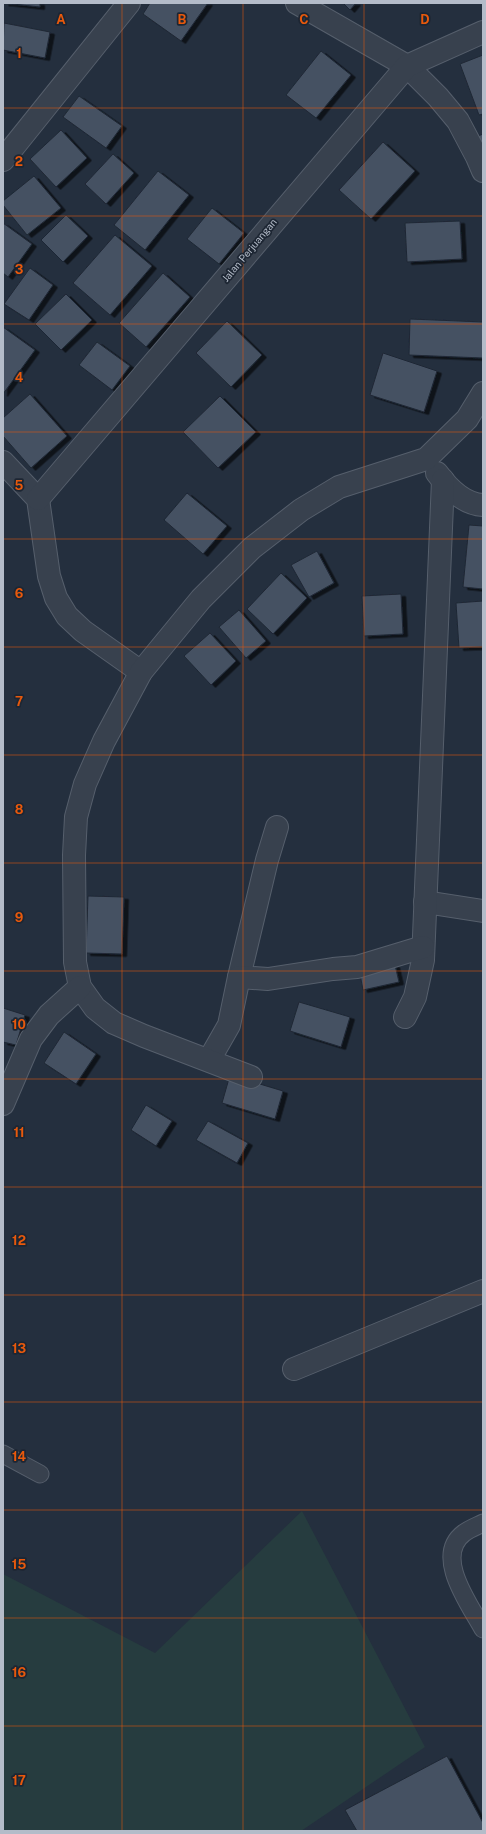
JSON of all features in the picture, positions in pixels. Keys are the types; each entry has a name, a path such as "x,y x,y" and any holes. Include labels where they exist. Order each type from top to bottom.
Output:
{"street":[{"path":"3,160 129,3"},
{"path":"297,3 407,66 458,121 483,171"},
{"name":"Jalan Perjuangan","path":"38,499 407,66 483,32"},
{"path":"251,1077 114,1023 95,1008 80,987 75,962 74,855 76,817 85,784 101,748 141,672 201,599 252,548 301,510 339,488 426,458 467,419 483,393"},
{"path":"426,458 442,480 456,494 472,504 483,505"},
{"path":"3,462 38,499 49,576 60,604 67,616 83,631 141,672"},
{"path":"405,1017 415,997 423,960 442,480"},
{"path":"209,1060 229,1025 239,977 276,827"},
{"path":"425,902 483,911"},
{"path":"239,977 268,979 357,967 423,948"},
{"path":"3,1104 30,1039 49,1014 80,987"},
{"path":"294,1369 483,1291"}],"lane":[{"path":"3,1454 40,1474"},
{"path":"483,1523 463,1533 454,1544 451,1558 457,1581 483,1630"}],"green space":[{"path":"302,1511 425,1747 301,1831 3,1831 3,1574 155,1653"}],"building":[{"path":"4,3 40,3 40,7"},
{"path":"150,3 208,3 181,41 143,14"},
{"path":"343,3 356,3 350,10"},
{"path":"4,23 50,32 45,58 3,50"},
{"path":"321,51 351,75 316,118 286,95"},
{"path":"483,55 483,114 479,115 460,64"},
{"path":"79,96 122,126 106,148 63,117"},
{"path":"61,130 87,158 56,187 30,159"},
{"path":"483,134 483,149 478,136"},
{"path":"383,142 415,171 371,219 339,190"},
{"path":"113,154 134,173 106,204 85,184"},
{"path":"158,171 189,195 145,250 114,225"},
{"path":"34,176 61,208 27,235 3,205 3,201"},
{"path":"212,208 244,233 219,264 187,239"},
{"path":"66,215 88,236 63,262 41,240"},
{"path":"460,221 462,259 407,262 405,223"},
{"path":"3,223 32,244 8,277 3,273"},
{"path":"115,235 152,266 110,315 73,283"},
{"path":"30,268 53,285 29,320 4,304"},
{"path":"163,273 190,297 146,347 119,323"},
{"path":"66,294 92,320 61,350 35,324"},
{"path":"410,319 483,322 483,358 409,355"},
{"path":"227,321 262,355 231,387 196,353"},
{"path":"3,327 35,350 3,394"},
{"path":"97,342 130,366 112,390 79,365"},
{"path":"383,353 437,371 424,412 370,395"},
{"path":"30,394 67,436 31,468 3,436 3,418"},
{"path":"220,396 256,432 218,468 183,432"},
{"path":"187,493 227,526 203,554 164,520"},
{"path":"469,525 483,526 483,589 463,587"},
{"path":"317,551 334,583 309,597 291,565"},
{"path":"281,573 307,598 273,634 247,609"},
{"path":"401,594 403,634 364,636 362,596"},
{"path":"483,601 483,647 459,648 456,603"},
{"path":"239,610 266,641 246,658 219,627"},
{"path":"210,633 236,661 211,685 184,656"},
{"path":"88,896 124,897 122,954 86,953"},
{"path":"395,965 399,982 363,990 360,974"},
{"path":"299,1002 350,1017 341,1047 290,1031"},
{"path":"3,1008 25,1015 16,1045 3,1042"},
{"path":"64,1032 96,1054 76,1084 44,1063"},
{"path":"230,1075 283,1091 275,1119 222,1103"},
{"path":"146,1105 172,1121 156,1146 131,1130"},
{"path":"208,1121 248,1143 237,1163 196,1140"},
{"path":"447,1756 483,1823 483,1831 357,1831 345,1810"}]}
